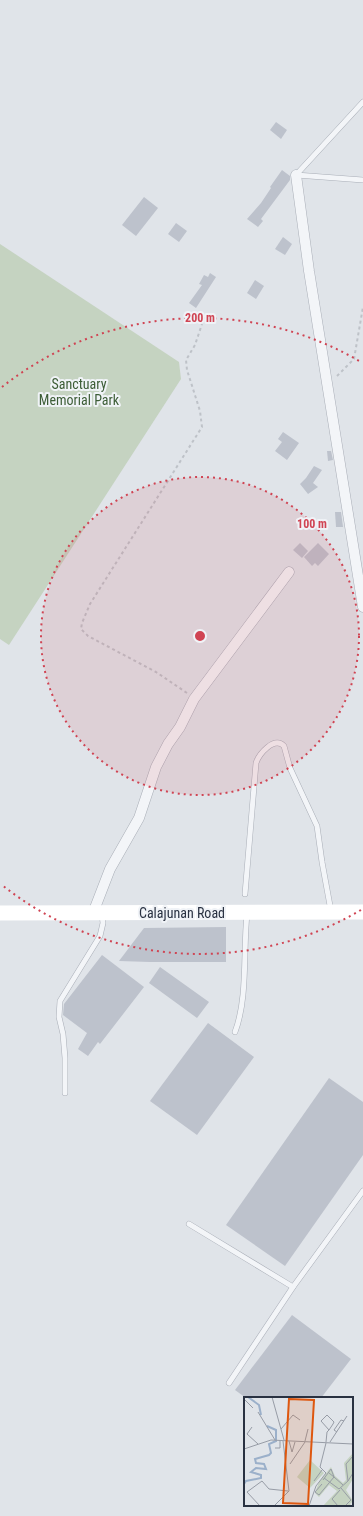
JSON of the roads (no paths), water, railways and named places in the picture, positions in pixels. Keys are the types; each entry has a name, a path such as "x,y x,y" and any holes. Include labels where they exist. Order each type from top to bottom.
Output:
{"main road":[{"name":"Calajunan Road","path":"0,913 363,912"}],"street":[{"path":"296,175 309,270 363,607"},
{"path":"97,913 110,869 139,818 156,767 168,744 180,727 194,699 289,572"}],"lane":[{"path":"296,175 363,102"},
{"path":"296,175 363,180"},
{"path":"244,894 257,758 274,743 279,743 284,746 290,768 318,826 322,862 331,912"},
{"path":"64,1094 65,1058 60,1017 60,1001 100,936 103,923 97,913"},
{"path":"235,1032 240,1017 244,934 247,913"},
{"path":"229,1383 293,1287 363,1191"},
{"path":"189,1224 293,1287"}],"park label":[{"name":"Sanctuary Memorial Park","path":"79,392"}]}
